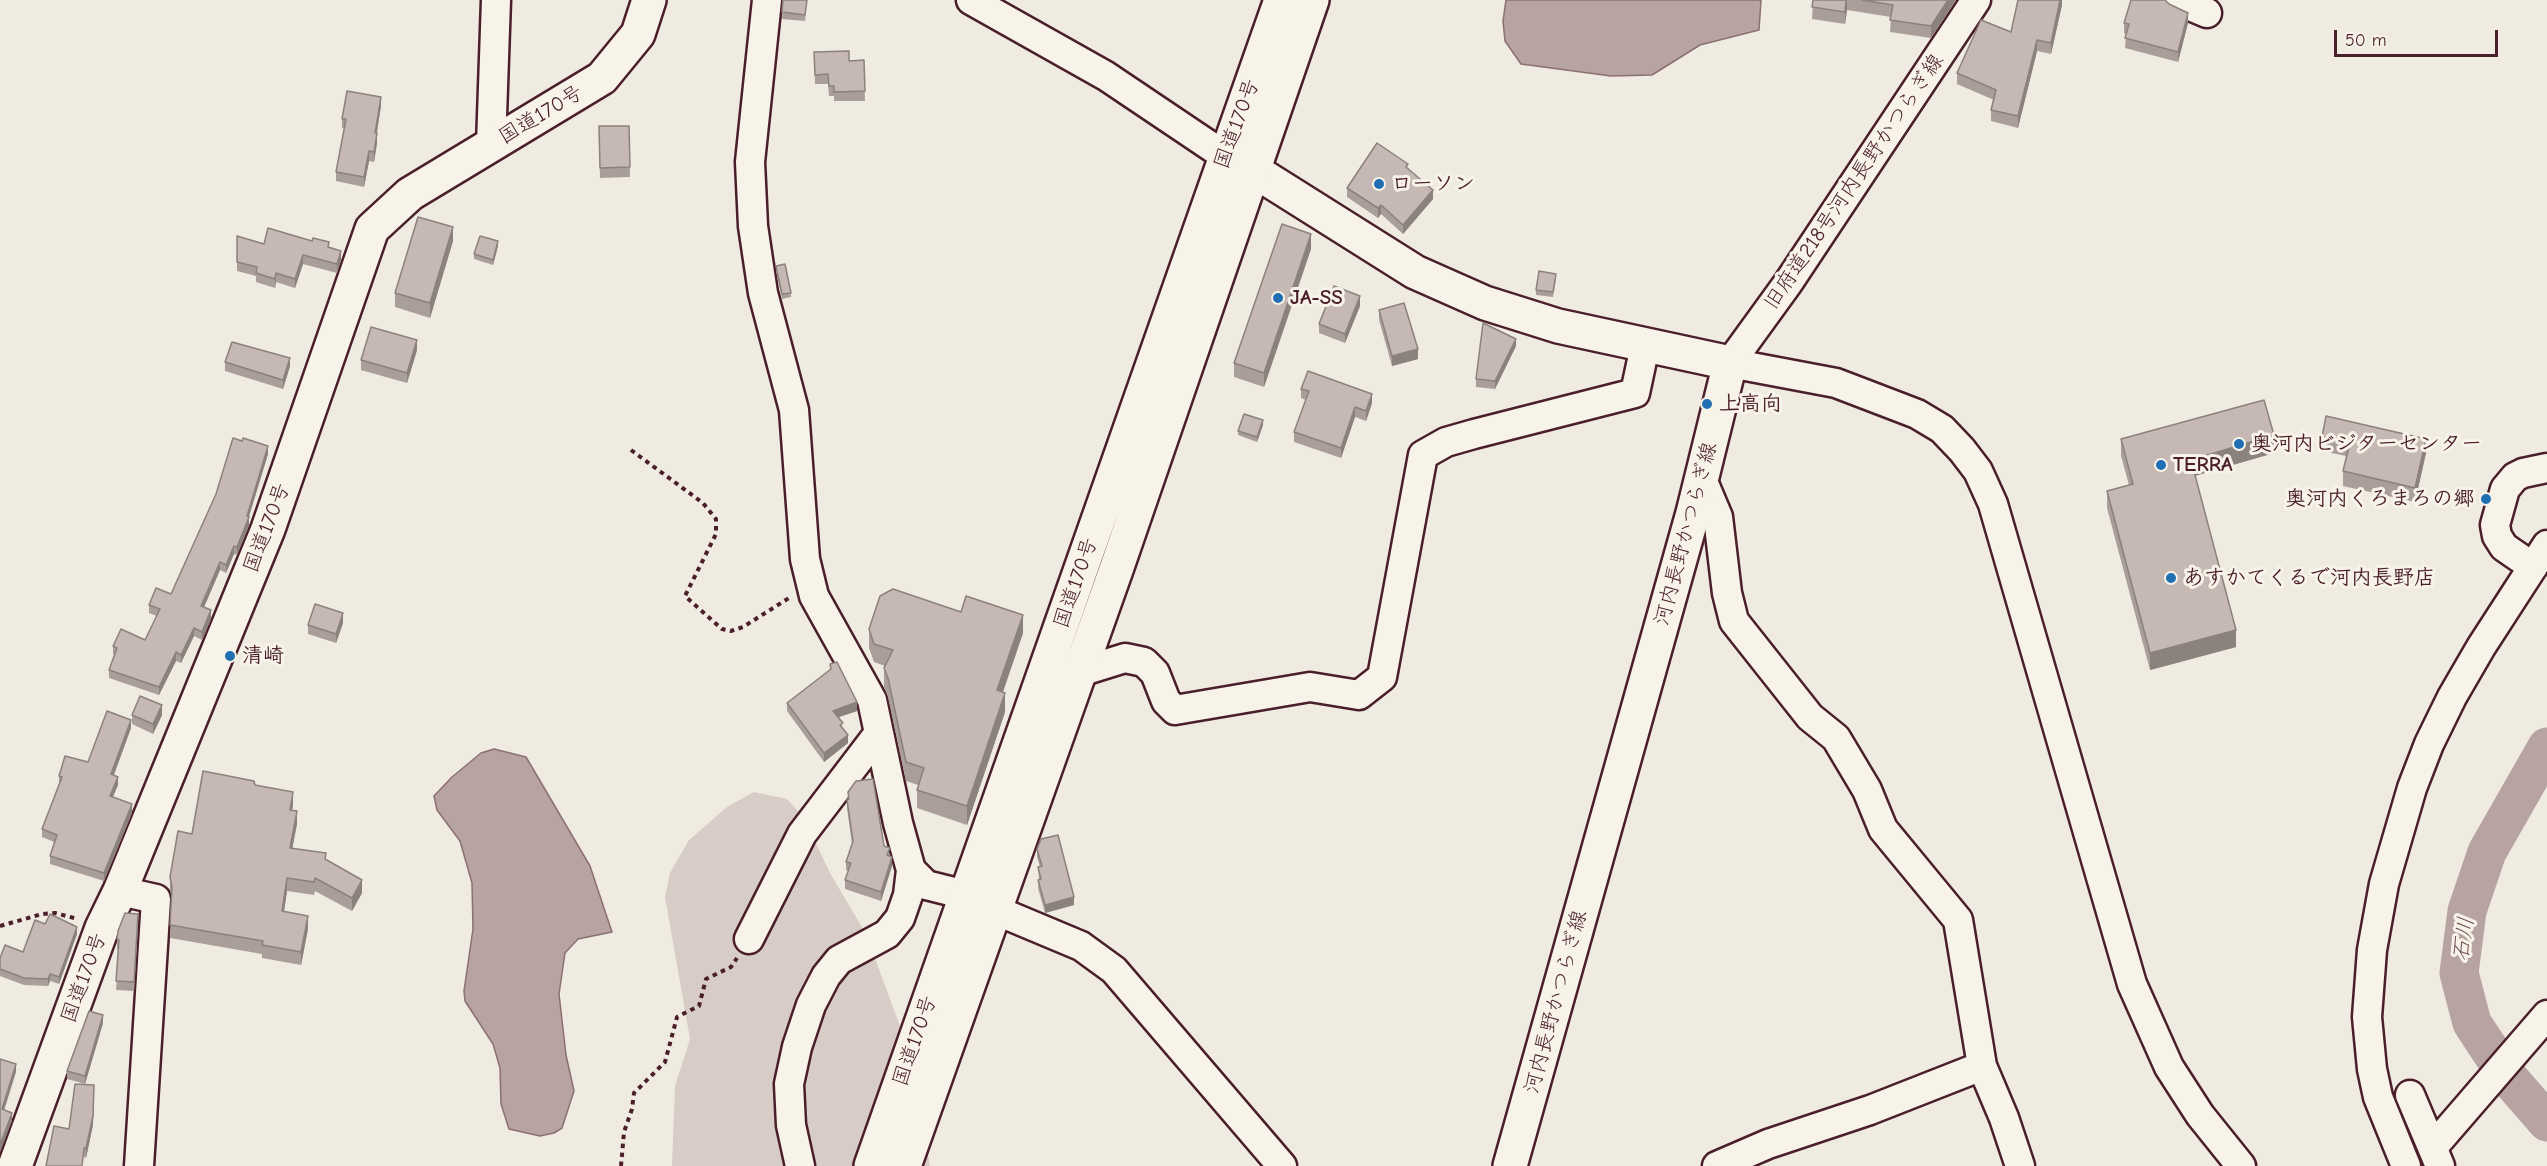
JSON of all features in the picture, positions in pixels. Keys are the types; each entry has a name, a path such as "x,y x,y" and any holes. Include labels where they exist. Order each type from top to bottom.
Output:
{"main road":[{"name":"国道170号","path":"15,1166 102,928 120,891 268,529 372,229 410,194 602,78 638,34 649,0"},
{"name":"国道170号","path":"903,1166 1080,672 1239,163 1281,0"},
{"name":"国道170号","path":"871,1166 966,895 1239,163 1312,0"},
{"path":"1239,163 1415,272 1506,309 1558,326 1730,363"},
{"name":"河内長野かつらぎ線","path":"1510,1166 1702,479 1730,363"}],"street":[{"path":"491,145 496,0"},
{"path":"767,0 750,162 753,226 763,293 794,410 805,559 814,596 872,700 911,870 908,895 900,918 887,934 838,960 826,976 811,1005 797,1047 789,1084 791,1125 800,1166"},
{"path":"971,0 1106,76 1239,163"},
{"name":"旧府道218号河内長野かつらぎ線","path":"1730,363 1788,283 1976,0"},
{"path":"2176,0 2207,13"},
{"path":"1080,672 1125,658 1143,662 1155,673 1166,701 1175,710 1310,687 1359,695 1382,677 1423,455 1446,442 1635,393 1645,346"},
{"path":"1730,363 1836,383 1917,414 1942,429 1978,471 1993,504 2132,984 2169,1067 2200,1115 2241,1166"},
{"path":"2406,1166 2378,1097 2372,1069 2367,1017 2370,968 2384,884 2400,825 2429,744 2452,697 2481,647 2540,556 2504,547 2497,536 2495,525 2505,489 2515,477 2523,473 2547,468"},
{"path":"1702,479 1718,517 1726,593 1734,621 1810,717 1836,738 1867,790 1883,829 1958,920 1982,1066 2004,1118 2020,1166"},
{"path":"749,939 802,834 879,733"},
{"path":"911,870 926,885 966,895 995,910 1081,946 1114,970 1282,1166"},
{"path":"120,891 156,898 139,1166"},
{"path":"2410,1095 2437,1156 2547,1015"},
{"path":"1717,1166 1768,1144 1870,1110 1982,1066"}],"path":[{"path":"631,450 703,503 716,519 716,534 685,596 722,629 731,632 743,627 811,584"},
{"path":"0,926 42,914 55,913 86,921 102,928"},
{"path":"621,1166 624,1132 632,1109 634,1094 665,1062 677,1017 699,1006 706,979 731,967 749,939"}],"shaded area":[{"path":"1506,0 1761,0 1759,30 1700,45 1652,75 1611,76 1521,64 1505,41 1503,21"},
{"path":"494,749 526,757 590,866 612,932 578,939 565,953 559,994 566,1055 574,1091 562,1128 554,1133 540,1136 509,1129 501,1104 500,1068 493,1044 465,1001 464,991 473,929 472,883 460,841 437,810 434,796 452,777 481,753"},
{"path":"754,792 787,799 804,818 830,873 866,934 908,1048 930,1166 672,1166 675,1086 690,1039 665,897 670,873 689,840 727,807"}],"building":[{"path":"783,0 807,0 805,15 782,12"},
{"path":"1813,0 1846,0 1845,12 1812,7"},
{"path":"1862,0 1948,0 1931,26 1890,20 1893,5"},
{"path":"2018,0 2060,0 2051,43 2037,40 2018,116 1991,110 1996,90 1957,73 1981,20 2011,32"},
{"path":"2131,0 2165,0 2188,13 2178,52 2125,38 2129,24 2124,23"},
{"path":"849,51 849,61 864,60 865,91 834,92 834,86 829,86 828,74 815,75 814,52"},
{"path":"347,91 381,97 374,152 369,151 364,177 336,172 346,119 342,119"},
{"path":"599,126 629,126 630,167 600,168"},
{"path":"1377,143 1408,164 1406,167 1433,190 1403,225 1381,205 1378,208 1347,188"},
{"path":"418,217 453,227 430,303 395,293"},
{"path":"1282,224 1311,234 1264,373 1234,363"},
{"path":"268,228 312,241 313,238 329,242 328,247 341,251 337,264 303,255 295,279 276,273 275,279 256,273 257,267 237,262 237,236 264,244"},
{"path":"480,236 498,241 493,260 474,254"},
{"path":"785,264 791,293 782,294 776,266"},
{"path":"1539,271 1556,274 1553,292 1536,290"},
{"path":"1334,286 1360,296 1345,334 1319,324"},
{"path":"1404,303 1418,349 1392,356 1379,310"},
{"path":"1483,323 1516,339 1495,381 1476,379"},
{"path":"371,327 417,340 407,373 361,360"},
{"path":"232,342 290,358 283,380 225,362"},
{"path":"1308,371 1372,394 1366,411 1355,407 1341,448 1294,432 1309,391 1301,389"},
{"name":"あすかてくるで河内長野店","path":"2264,400 2274,435 2191,460 2236,630 2150,653 2107,491 2133,484 2121,439"},
{"path":"1244,414 1263,420 1257,437 1238,431"},
{"path":"2326,416 2426,439 2415,488 2343,471 2350,443 2322,437"},
{"path":"233,438 242,441 243,438 268,446 247,516 249,517 237,547 234,546 226,565 220,562 201,606 211,610 202,632 194,628 181,655 176,652 159,687 109,670 117,648 113,646 121,629 145,640 160,609 149,605 156,588 171,594 216,494"},
{"path":"893,589 961,612 966,596 1023,615 997,690 1005,693 967,806 917,790 924,768 906,762 884,668 893,650 874,644 869,629 880,596"},
{"path":"315,604 343,613 336,634 308,625"},
{"path":"837,662 857,702 833,711 843,723 840,725 848,735 824,753 787,703 831,669 830,664"},
{"path":"140,696 162,705 153,724 132,715"},
{"path":"107,711 131,720 111,774 118,777 110,796 132,804 104,873 50,856 57,835 42,829 62,777 59,776 65,756 88,762"},
{"path":"203,771 254,781 255,785 293,792 290,810 297,811 290,848 326,853 325,859 362,880 352,898 315,878 314,882 287,878 282,911 308,916 301,952 262,945 263,941 170,925 172,887 170,877 178,831 192,834"},
{"path":"873,779 884,846 890,848 887,855 892,857 881,892 845,880 851,863 846,862 853,841 847,800 849,799 848,792 856,781"},
{"path":"1058,835 1074,897 1045,905 1038,880 1041,879 1038,867 1042,866 1037,849 1041,839"},
{"path":"125,913 138,914 134,982 116,981 118,931"},
{"path":"50,914 77,927 59,977 50,974 48,979 24,978 0,969 0,958 5,945 23,952 35,920 45,924"},
{"path":"89,1011 103,1015 85,1076 67,1071"},
{"path":"0,1059 16,1064 2,1109 12,1113 0,1145"},
{"path":"75,1084 94,1085 93,1116 86,1148 84,1148 82,1166 46,1166 54,1126 69,1129"}],"waterway":[{"name":"石川","path":"2547,747 2487,852 2467,911 2459,973 2472,1023 2507,1076 2547,1122"}],"place":[{"name":"ローソン","path":"1379,184"},
{"name":"JA-SS","path":"1278,298"},
{"name":"上高向","path":"1707,404"},
{"name":"奥河内ビジターセンター","path":"2239,444"},
{"name":"TERRA","path":"2161,465"},
{"name":"奥河内くろまろの郷","path":"2486,499"},
{"name":"あすかてくるで河内長野店","path":"2171,578"},
{"name":"清崎","path":"230,656"}]}
